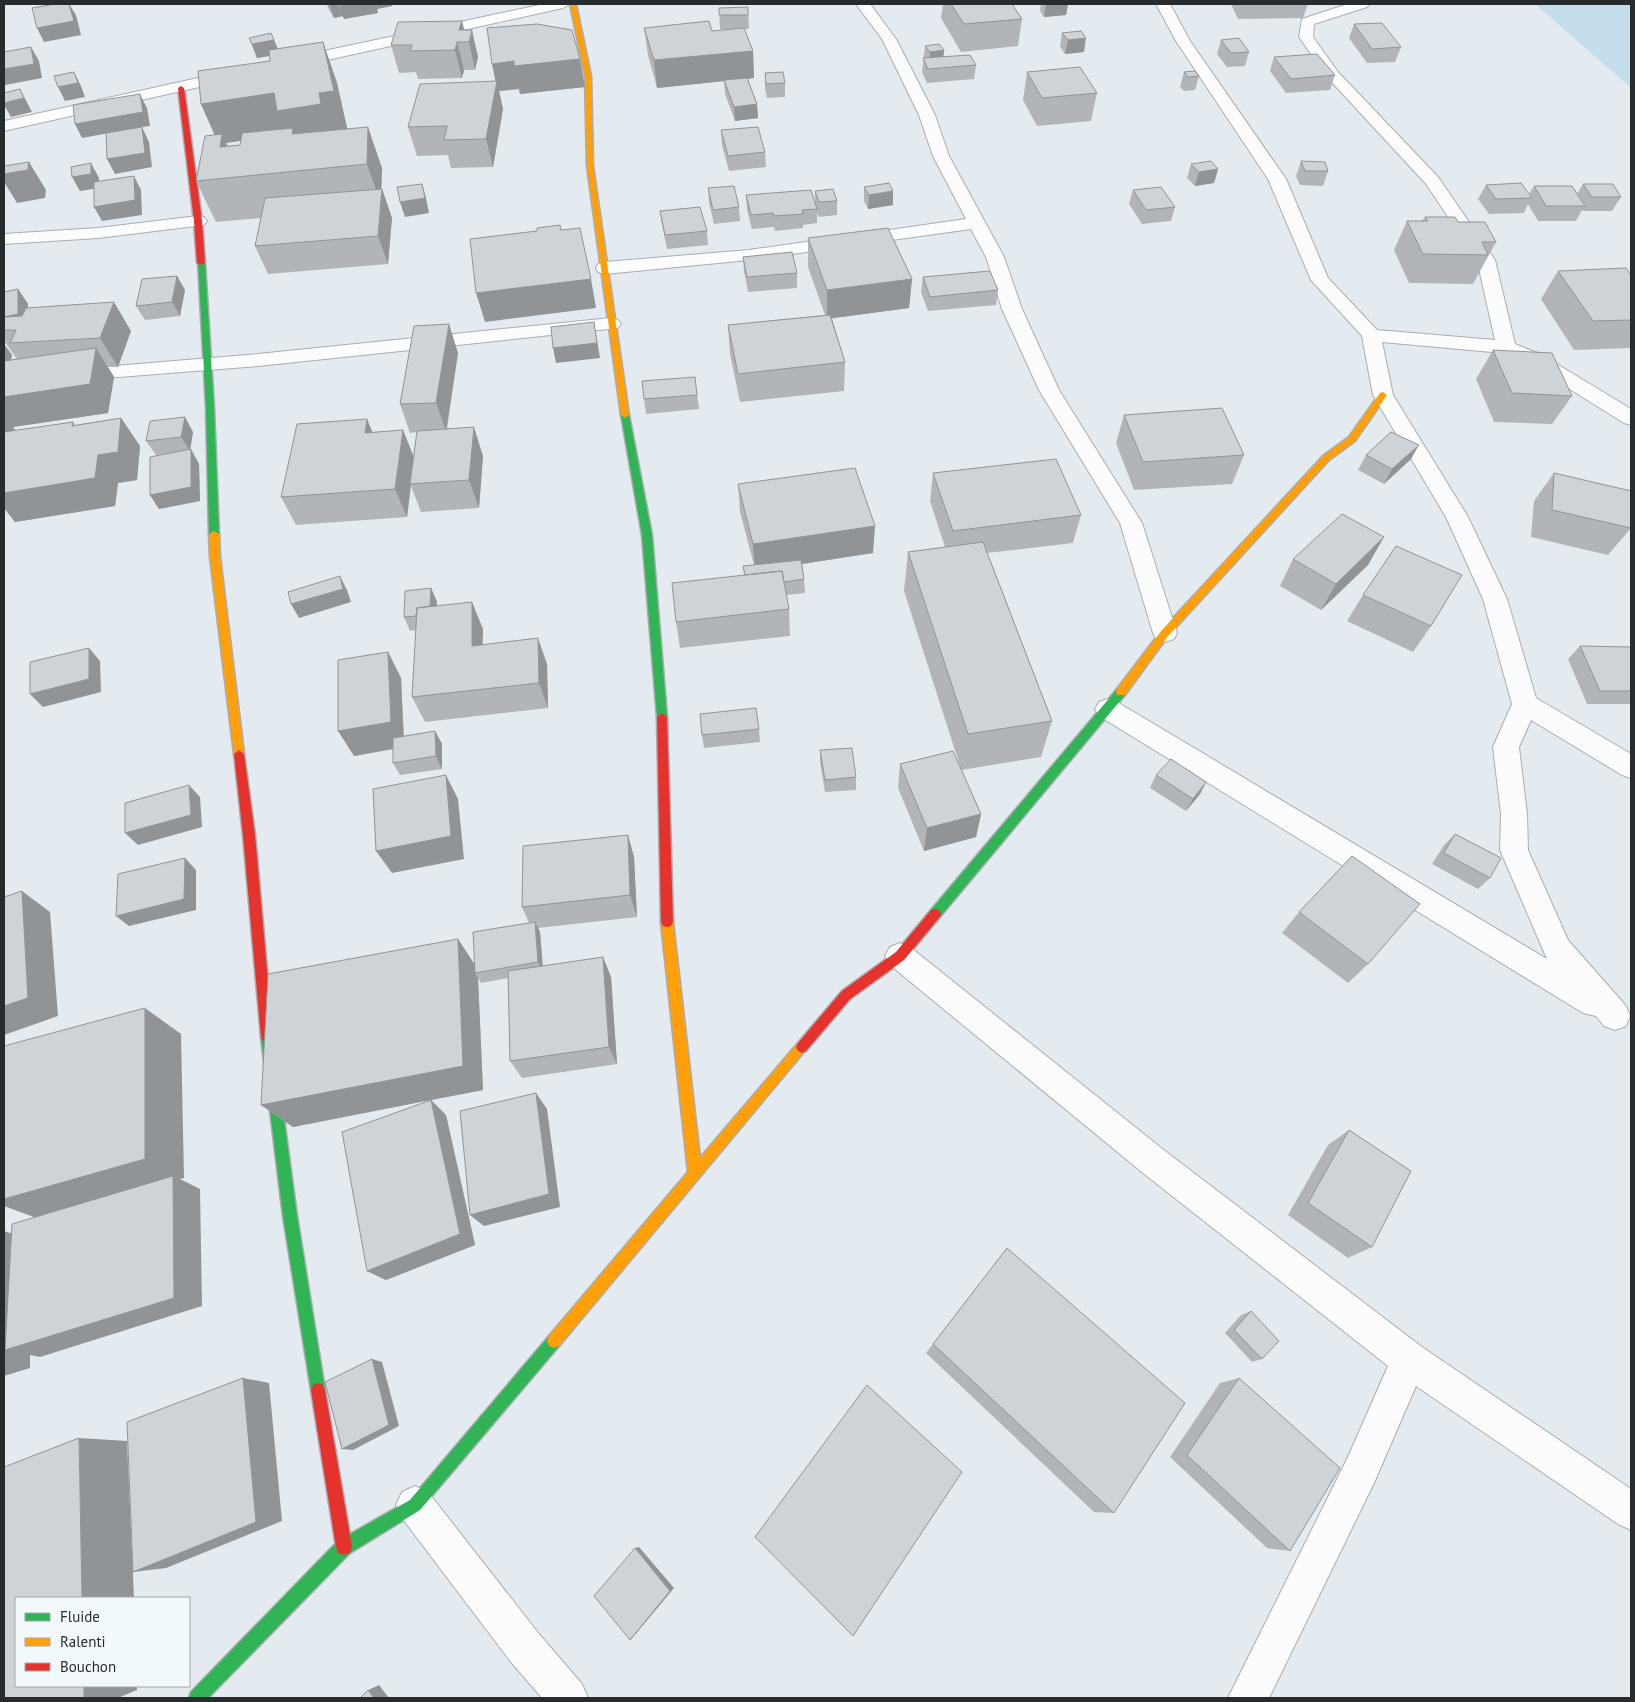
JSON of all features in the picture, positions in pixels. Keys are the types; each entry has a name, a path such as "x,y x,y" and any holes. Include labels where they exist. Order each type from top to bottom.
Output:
{"street":[{"path":"278,65 563,4"},
{"path":"573,4 588,76 590,166 611,324 621,393 647,534 662,710 665,905 695,1172"},
{"path":"863,4 878,22 927,115 941,156 995,257 1012,309 1049,390 1131,523 1165,632"},
{"path":"1163,4 1183,41 1277,179 1320,280 1371,335 1383,394 1457,517 1495,599 1525,704 1506,748 1514,814 1514,850 1557,949 1623,1021"},
{"path":"1362,4 1307,22 1306,37 1333,74 1432,181 1486,260 1506,347"},
{"path":"4,126 251,71"},
{"path":"181,88 198,221 215,557 249,835 264,1025 290,1216 344,1547"},
{"path":"4,240 98,233 198,221"},
{"path":"605,268 749,255 976,223"},
{"path":"4,383 38,377 206,366 459,337 611,324"},
{"path":"1371,335 1506,347 1535,359 1631,418"},
{"path":"197,1698 344,1547 414,1505 846,995 900,956 1108,709 1165,632 1326,458 1352,440 1383,394"},
{"path":"1525,704 1631,766"},
{"path":"1108,709 1623,1021"},
{"path":"900,956 1154,1162 1409,1360 1631,1510"},
{"path":"1248,1698 1361,1470 1409,1360"},
{"path":"414,1505 525,1648 568,1698"}],"shaded area":[{"path":"1535,4 1631,4 1631,88"}],"building":[{"path":"55,4 69,4 74,21 37,28 32,8"},
{"path":"951,4 1012,4 1022,19 964,24"},
{"path":"748,7 748,15 719,15 719,8"},
{"path":"462,21 459,30 472,30 469,42 457,42 455,50 410,51 412,45 391,45 398,22"},
{"path":"709,21 712,31 744,28 753,51 654,60 644,28"},
{"path":"1382,23 1401,47 1372,49 1354,24"},
{"path":"537,24 572,30 580,59 514,66 514,61 492,64 487,28"},
{"path":"1081,31 1086,38 1068,40 1062,33"},
{"path":"271,33 274,40 252,44 249,38"},
{"path":"1239,38 1249,52 1231,53 1221,40"},
{"path":"323,42 334,91 319,93 321,104 277,111 274,93 201,104 198,71 270,61 269,50"},
{"path":"939,44 944,50 930,52 925,46"},
{"path":"31,47 34,64 4,69 4,52"},
{"path":"1317,54 1335,75 1291,79 1274,57"},
{"path":"970,55 976,65 928,69 923,58"},
{"path":"1080,67 1097,93 1042,98 1027,72"},
{"path":"1195,71 1199,76 1188,77 1184,72"},
{"path":"74,72 78,83 58,87 54,76"},
{"path":"783,72 785,83 766,84 765,73"},
{"path":"747,78 757,104 734,107 724,80"},
{"path":"497,81 486,139 444,140 447,126 408,127 420,84"},
{"path":"20,89 24,98 4,103 4,93"},
{"path":"140,94 143,112 75,124 73,105"},
{"path":"142,127 145,153 107,159 106,133"},
{"path":"368,127 367,164 196,181 205,136 222,134 220,147 240,145 242,133 293,128 292,134"},
{"path":"758,127 765,152 728,156 721,130"},
{"path":"1211,161 1218,169 1199,172 1191,164"},
{"path":"1301,161 1325,162 1328,171 1305,171"},
{"path":"29,162 28,170 4,174 4,166"},
{"path":"91,163 91,174 72,177 71,167"},
{"path":"134,176 135,200 94,207 94,182"},
{"path":"889,183 893,191 869,195 864,187"},
{"path":"1521,183 1532,198 1496,199 1486,185"},
{"path":"422,184 425,198 400,202 397,187"},
{"path":"1583,184 1613,184 1621,197 1592,197"},
{"path":"734,186 739,207 713,210 708,188"},
{"path":"1534,186 1572,186 1585,206 1546,206"},
{"path":"1161,187 1175,207 1146,210 1133,190"},
{"path":"382,189 378,236 255,246 265,198"},
{"path":"833,189 837,201 819,202 815,191"},
{"path":"811,190 817,209 802,210 803,214 774,216 773,213 751,215 746,195"},
{"path":"700,207 707,231 665,235 660,211"},
{"path":"1425,217 1455,217 1458,222 1485,222 1496,242 1482,242 1488,255 1423,254 1407,221 1428,221"},
{"path":"560,225 561,230 580,228 591,279 476,293 470,239 537,231 537,228"},
{"path":"888,228 912,279 827,290 808,238"},
{"path":"792,252 797,273 747,277 743,257"},
{"path":"1626,268 1631,275 1631,320 1593,321 1558,271"},
{"path":"990,271 998,290 930,297 923,277"},
{"path":"177,276 172,302 136,306 142,279"},
{"path":"18,289 18,314 4,317 4,292"},
{"path":"114,302 100,338 10,343 16,330 4,330 4,317 22,316 26,308"},
{"path":"830,315 845,362 738,374 728,325"},
{"path":"594,322 597,343 553,348 551,327"},
{"path":"449,324 436,403 400,404 414,326"},
{"path":"96,348 90,384 4,397 4,361"},
{"path":"1493,350 1552,353 1572,396 1512,393"},
{"path":"695,377 697,395 644,399 642,381"},
{"path":"1222,408 1244,455 1143,462 1124,415"},
{"path":"185,417 181,437 146,441 150,421"},
{"path":"121,418 118,452 98,455 95,478 4,493 4,432 73,422 72,426"},
{"path":"367,419 365,433 403,430 395,489 281,497 297,424"},
{"path":"474,427 469,480 410,484 417,431"},
{"path":"1391,432 1419,445 1392,469 1366,455"},
{"path":"191,449 191,487 150,495 150,457"},
{"path":"1056,459 1081,515 953,531 933,473"},
{"path":"855,468 875,526 753,544 738,484"},
{"path":"1554,473 1631,491 1631,528 1552,510"},
{"path":"1342,514 1384,537 1336,584 1293,559"},
{"path":"983,542 1052,721 968,734 908,552"},
{"path":"1396,546 1462,575 1431,626 1363,595"},
{"path":"801,560 804,579 784,582 782,571 745,575 743,566"},
{"path":"782,571 789,609 676,622 672,583"},
{"path":"340,576 343,589 291,604 288,592"},
{"path":"431,588 430,606 417,608 416,616 404,617 405,591"},
{"path":"472,602 472,646 538,638 539,683 412,697 417,608"},
{"path":"1580,646 1631,647 1631,691 1600,691"},
{"path":"89,648 89,679 30,694 30,662"},
{"path":"388,652 391,722 338,731 338,660"},
{"path":"756,708 759,729 702,735 700,714"},
{"path":"435,731 436,756 393,763 393,738"},
{"path":"852,748 856,777 825,780 820,750"},
{"path":"953,751 981,814 927,828 900,764"},
{"path":"1171,759 1206,782 1193,799 1156,775"},
{"path":"446,775 451,836 376,851 373,789"},
{"path":"189,785 191,815 125,833 125,803"},
{"path":"1455,834 1501,858 1490,878 1444,853"},
{"path":"628,835 630,895 522,907 523,846"},
{"path":"1352,856 1420,904 1368,964 1299,912"},
{"path":"185,858 184,899 116,916 118,874"},
{"path":"22,891 28,998 4,1006 4,897"},
{"path":"535,922 538,962 475,973 473,932"},
{"path":"458,939 463,1066 261,1105 268,974"},
{"path":"603,957 609,1047 510,1061 508,971"},
{"path":"145,1008 145,1159 4,1199 4,1046"},
{"path":"536,1093 549,1194 470,1215 460,1111"},
{"path":"431,1100 460,1234 367,1271 342,1132"},
{"path":"1349,1130 1411,1171 1372,1247 1308,1203"},
{"path":"173,1176 174,1298 5,1350 12,1224"},
{"path":"1007,1248 1185,1403 1114,1513 933,1344"},
{"path":"1251,1311 1279,1341 1262,1359 1234,1330"},
{"path":"372,1359 389,1425 342,1449 325,1382"},
{"path":"243,1378 256,1522 133,1572 127,1422"},
{"path":"1239,1378 1340,1468 1290,1551 1187,1455"},
{"path":"867,1385 962,1472 853,1636 755,1537"},
{"path":"79,1438 82,1597 15,1597 15,1687 84,1687 84,1698 4,1698 4,1467"},
{"path":"635,1548 670,1591 630,1640 594,1596"},
{"path":"368,1690 374,1698 360,1698"}],"traffic: fast":[{"path":"201,263 210,408 214,534"},
{"path":"625,415 647,535 662,717"},
{"path":"935,914 1121,692"},
{"path":"267,1037 290,1216 318,1390"},
{"path":"197,1698 344,1547 415,1505 554,1341"}],"traffic: slow":[{"path":"573,4 588,76 590,166 625,415"},
{"path":"1121,692 1165,633 1326,458 1352,439 1383,395"},
{"path":"214,534 215,557 239,754"},
{"path":"667,922 695,1172"},
{"path":"554,1341 802,1047"}],"traffic: jam":[{"path":"181,88 198,221 201,263"},
{"path":"662,717 667,922"},
{"path":"239,754 249,835 267,1037"},
{"path":"802,1047 846,995 900,956 935,914"},
{"path":"318,1390 344,1547"}]}
